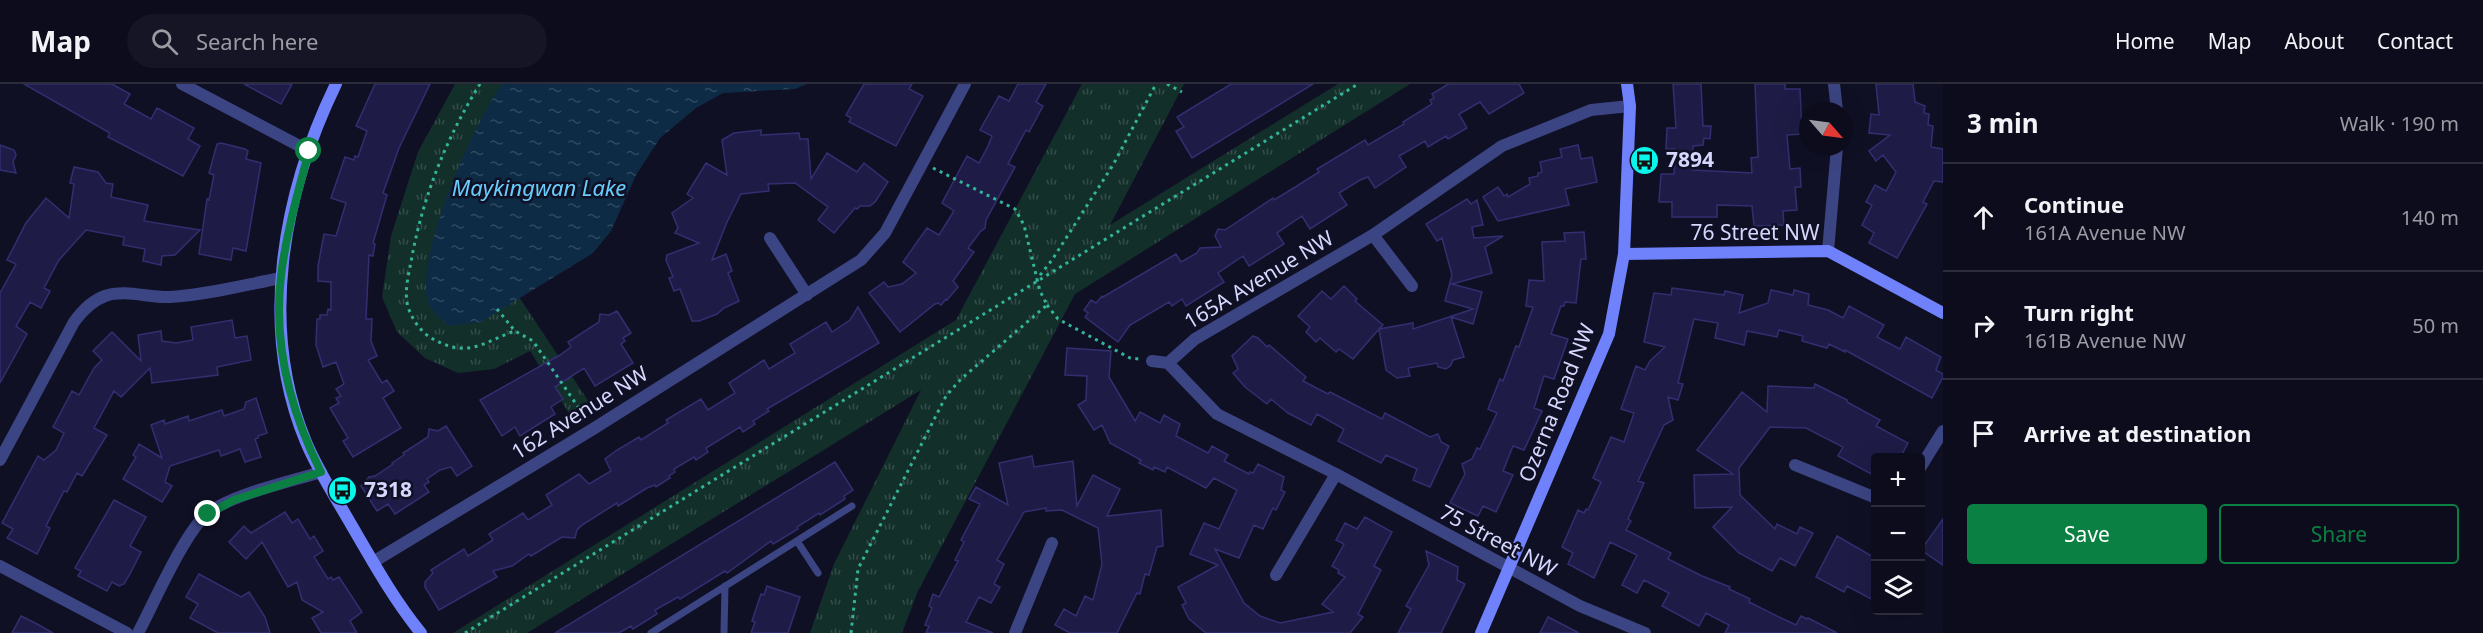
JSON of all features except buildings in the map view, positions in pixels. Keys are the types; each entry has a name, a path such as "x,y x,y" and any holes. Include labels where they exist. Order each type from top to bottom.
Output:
{"street":[{"path":"182,84 309,151"},
{"path":"336,84 309,151 292,216 280,279 282,348 288,383 306,442 373,562 421,633"},
{"name":"162 Avenue NW","path":"373,562 593,429 861,260 885,233 965,84"},
{"name":"Ozerna Road NW","path":"1481,633 1510,570 1609,334 1624,254 1630,106 1627,84"},
{"path":"1834,84 1836,102"},
{"name":"165A Avenue NW","path":"1168,363 1195,339 1373,235 1502,146 1591,110 1630,106"},
{"path":"1828,251 1836,156"},
{"path":"1373,235 1412,286"},
{"path":"770,238 807,296"},
{"name":"76 Street NW","path":"1624,254 1828,251 1943,313"},
{"path":"0,460 74,322 86,307 106,295 173,297 280,279"},
{"path":"1152,361 1168,363"},
{"name":"75 Street NW","path":"1168,363 1217,414 1336,474 1580,606 1646,633"},
{"path":"1925,460 1943,431"},
{"path":"1795,465 1871,496"},
{"path":"138,633 192,531 208,514 234,500 321,472"},
{"path":"1276,575 1336,474"},
{"path":"1015,633 1052,543"},
{"path":"0,566 127,633"}],"lane":[{"path":"651,633 852,506"},
{"path":"797,541 818,573"},
{"path":"724,633 725,586"}],"path":[{"path":"480,84 462,113 440,159 422,213 406,288 408,307 418,326 428,336 458,349 480,346 515,331"},
{"path":"1037,279 1047,269 1113,165 1156,84"},
{"path":"1167,84 1182,92"},
{"path":"465,633 1037,279 1358,84"},
{"path":"923,163 1015,209 1024,225 1040,291 1058,319 1130,358 1152,361"},
{"path":"851,633 858,569 946,396 966,374 1047,305"},
{"path":"497,309 515,331 533,341 593,429"}],"green space":[{"path":"455,84 545,84 457,267 519,297 593,408 570,415 530,351 494,369 458,373 425,358 397,332 382,297 391,236 418,152"},
{"path":"1082,84 1184,84 1110,225 1338,84 1410,84 1075,294 918,591 902,633 810,633 834,564 921,390 527,633 453,633 956,320"}],"water":[{"name":"Maykingwan Lake","path":"502,84 807,84 795,89 723,93 696,108 660,138 636,175 611,231 593,253 481,322 449,326 433,310 427,298 426,276 431,250 450,188 463,157"}],"place":[{"name":"7894","path":"1645,160"},
{"name":"7318","path":"343,490"}],"route":[{"path":"208,514 219,506 234,500 321,472 296,415 282,348 280,316 280,279 286,244 309,151"}]}
